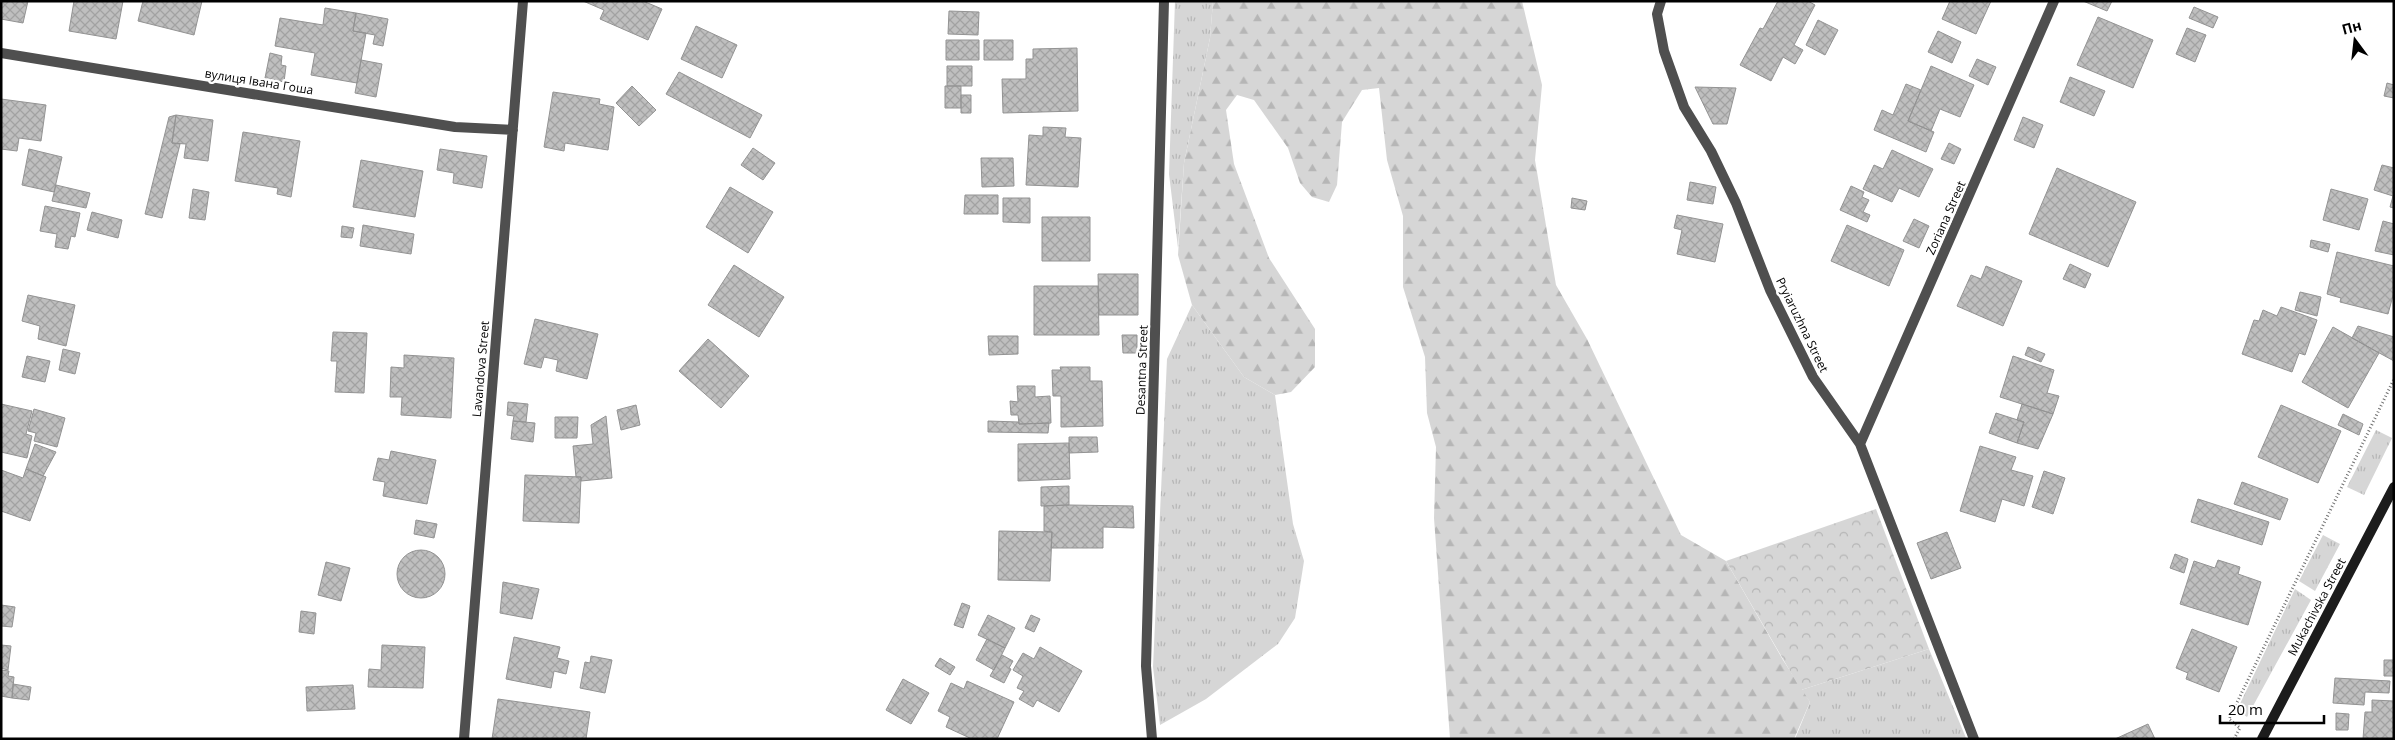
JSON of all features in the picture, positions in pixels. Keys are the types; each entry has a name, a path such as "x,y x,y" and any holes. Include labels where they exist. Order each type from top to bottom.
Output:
{"street":[{"name":"Lavandova Street","path":"464,739 523,1"},
{"name":"Desantna Street","path":"1152,739 1146,666 1164,1"},
{"name":"Pryiaruzhna Street","path":"1661,1 1657,14 1664,51 1684,107 1711,151 1736,203 1770,290 1813,377 1860,444 1974,739"},
{"name":"Zoriana Street","path":"1860,444 2054,1"},
{"name":"вулиця Івана Гоша","path":"1,53 455,127 513,130"},
{"name":"Mukachivska Street","path":"2262,739 2394,487"}],"path":[{"path":"2234,739 2240,728 2228,719 2394,379"}],"green space":[{"path":"1175,1 1213,1 1210,38 1184,163 1178,248 1169,174"},
{"path":"1213,1 1522,1 1542,85 1535,160 1556,285 1587,339 1681,535 1726,561 1783,660 1810,702 1794,739 1450,739 1434,518 1436,447 1427,413 1425,357 1403,287 1403,216 1387,160 1379,88 1362,90 1342,122 1337,185 1329,202 1312,197 1300,183 1288,148 1254,100 1237,95 1226,110 1234,164 1269,258 1315,329 1315,367 1291,392 1275,395 1244,377 1192,305 1178,255 1184,163 1210,38"},
{"path":"1192,305 1244,377 1275,395 1293,524 1304,561 1295,618 1278,644 1206,699 1160,725 1153,667 1167,359"},
{"path":"2376,430 2392,438 2364,495 2347,487"},
{"path":"1876,509 1929,649 1801,690 1726,561"},
{"path":"2323,535 2340,544 2315,591 2299,581"},
{"path":"2295,589 2311,600 2247,717 2237,710"},
{"path":"1929,649 1966,738 1795,739 1810,702 1801,690"}],"building":[{"path":"1,1 28,1 23,23 1,19"},
{"path":"74,1 123,1 116,39 69,31"},
{"path":"143,1 202,1 194,35 138,21"},
{"path":"583,1 643,1 662,9 648,40 600,19 604,10"},
{"path":"1778,1 1808,1 1815,5 1794,45 1803,50 1795,64 1783,57 1771,81 1740,65 1760,28 1763,29"},
{"path":"1950,1 1991,1 1976,34 1942,19"},
{"path":"2083,1 2112,1 2107,11"},
{"path":"2194,7 2218,17 2213,28 2189,18"},
{"path":"325,8 356,13 353,31 366,33 357,83 311,75 315,53 275,46 280,18 323,25"},
{"path":"949,11 979,12 978,35 948,34"},
{"path":"356,13 388,19 383,46 373,44 375,35 353,31"},
{"path":"2098,17 2153,40 2133,88 2077,65"},
{"path":"1818,20 1838,30 1825,55 1806,45"},
{"path":"696,26 737,45 722,78 681,59"},
{"path":"2187,28 2206,35 2195,62 2176,54"},
{"path":"1938,31 1961,42 1952,63 1928,52"},
{"path":"946,40 979,40 979,60 946,60"},
{"path":"984,40 1013,40 1013,60 984,60"},
{"path":"1077,48 1078,111 1003,113 1002,79 1026,79 1026,59 1033,59 1033,49"},
{"path":"270,53 282,56 281,65 286,66 284,82 265,78"},
{"path":"1977,59 1996,67 1988,85 1969,76"},
{"path":"361,60 382,64 376,97 355,93"},
{"path":"947,66 972,66 972,86 947,86"},
{"path":"1931,66 1974,85 1960,117 1940,109 1931,131 1908,121"},
{"path":"679,72 762,115 750,138 666,94"},
{"path":"2070,77 2105,91 2094,116 2060,102"},
{"path":"2387,83 2394,85 2394,98 2384,96"},
{"path":"1906,84 1921,90 1908,121 1934,132 1926,152 1874,130 1882,110 1893,115"},
{"path":"632,86 656,110 639,126 616,103"},
{"path":"945,86 961,86 961,108 945,108"},
{"path":"1695,87 1736,88 1727,124 1713,124"},
{"path":"553,92 600,99 599,104 614,107 608,150 565,143 564,151 544,147"},
{"path":"961,95 971,95 971,113 961,113"},
{"path":"1,99 46,105 41,141 19,138 17,151 1,149"},
{"path":"176,115 213,120 208,161 184,158 186,144 172,143"},
{"path":"176,115 172,143 180,144 162,218 145,214 169,117"},
{"path":"2023,117 2043,125 2034,148 2014,140"},
{"path":"1043,127 1066,128 1065,137 1081,138 1078,187 1026,185 1029,135 1043,136"},
{"path":"243,132 300,141 291,197 277,194 278,188 235,181"},
{"path":"1949,143 1961,149 1954,164 1941,159"},
{"path":"753,148 775,163 763,180 741,165"},
{"path":"29,149 62,157 54,192 22,185"},
{"path":"440,149 487,156 482,188 453,183 454,173 437,170"},
{"path":"1892,150 1933,169 1919,197 1899,188 1892,202 1863,189 1874,165 1883,169"},
{"path":"981,158 1013,158 1014,186 982,187"},
{"path":"361,160 423,171 415,217 353,207"},
{"path":"2382,165 2394,168 2394,208 2390,207 2393,196 2374,190"},
{"path":"2057,168 2136,202 2108,267 2029,234"},
{"path":"1690,182 1716,187 1713,204 1687,200"},
{"path":"56,185 90,193 86,208 52,201"},
{"path":"1851,186 1864,192 1862,197 1869,200 1863,212 1870,215 1867,222 1840,210"},
{"path":"730,187 773,212 748,253 706,227"},
{"path":"193,189 209,192 205,220 189,218"},
{"path":"2331,189 2368,199 2359,230 2323,220"},
{"path":"965,195 998,195 998,214 964,214"},
{"path":"1003,198 1030,198 1030,223 1003,222"},
{"path":"1572,198 1587,201 1585,210 1571,208"},
{"path":"45,206 80,213 75,237 71,236 68,249 55,247 57,234 40,231"},
{"path":"92,212 122,220 118,238 87,230"},
{"path":"1677,215 1723,224 1715,262 1677,254 1682,230 1674,228"},
{"path":"1042,217 1090,217 1090,261 1042,261"},
{"path":"1914,219 1929,226 1919,248 1903,241"},
{"path":"2383,221 2394,224 2394,255 2375,251"},
{"path":"363,225 414,234 411,254 360,246"},
{"path":"1847,225 1904,250 1889,286 1831,261"},
{"path":"342,226 354,228 352,238 341,237"},
{"path":"2311,240 2330,244 2328,252 2310,247"},
{"path":"2337,252 2394,266 2394,292 2388,314 2340,302 2341,298 2327,294"},
{"path":"2070,264 2091,274 2085,288 2063,279"},
{"path":"734,265 784,297 759,337 708,305"},
{"path":"1986,266 2022,281 2003,326 1957,306 1971,275 1981,279"},
{"path":"1098,274 1138,274 1138,315 1099,315"},
{"path":"1034,286 1098,286 1099,335 1034,335"},
{"path":"2300,292 2321,297 2317,316 2295,310"},
{"path":"28,295 75,305 66,346 38,339 40,326 22,321"},
{"path":"2281,307 2317,320 2305,355 2299,353 2292,372 2242,354 2254,320 2259,321 2263,310 2277,316"},
{"path":"535,319 598,334 587,379 556,371 558,360 544,357 541,368 524,364"},
{"path":"2358,326 2394,337 2394,361 2352,338"},
{"path":"2333,327 2379,353 2348,408 2302,382"},
{"path":"333,332 367,333 364,393 335,392 337,361 331,361"},
{"path":"1122,335 1137,335 1137,353 1123,353"},
{"path":"988,336 1018,336 1018,354 989,355"},
{"path":"708,339 749,376 721,408 679,371"},
{"path":"2028,347 2045,354 2041,362 2025,355"},
{"path":"63,349 80,353 75,374 59,370"},
{"path":"404,355 454,358 451,418 401,415 402,397 390,397 391,367 404,368"},
{"path":"27,356 50,361 45,382 22,377"},
{"path":"2013,356 2054,370 2047,393 2059,396 2053,414 2000,397"},
{"path":"1060,367 1090,367 1090,381 1102,381 1103,426 1061,427 1061,396 1053,396 1052,370 1061,370"},
{"path":"1017,386 1035,386 1035,397 1050,396 1051,423 1019,424 1018,415 1011,415 1010,401 1018,402"},
{"path":"508,402 528,404 526,422 513,421 514,416 507,415"},
{"path":"1,404 32,411 26,434 32,436 27,458 1,452"},
{"path":"2022,404 2053,414 2038,449 2017,443 2024,422 2017,420"},
{"path":"636,405 640,425 621,430 617,410"},
{"path":"2281,405 2341,431 2318,483 2258,457"},
{"path":"34,409 65,418 57,447 34,441 36,433 28,431"},
{"path":"1996,413 2024,422 2017,443 1989,433"},
{"path":"2343,414 2363,424 2359,435 2338,425"},
{"path":"606,416 612,478 581,481 581,477 576,477 573,446 593,444 591,425"},
{"path":"555,417 578,417 577,438 555,438"},
{"path":"513,421 535,423 533,442 511,439"},
{"path":"988,421 1019,422 1019,424 1049,423 1048,433 988,432"},
{"path":"1069,437 1097,437 1098,452 1069,453"},
{"path":"1069,443 1070,479 1018,481 1018,444"},
{"path":"35,444 56,452 43,476 26,469"},
{"path":"1980,446 2016,457 2011,470 2033,476 2024,506 2002,499 1995,522 1960,511"},
{"path":"391,451 436,460 427,504 383,496 385,482 373,480 378,458 389,460"},
{"path":"26,469 46,477 30,521 1,511 1,470 23,478"},
{"path":"2044,471 2065,478 2053,514 2032,507"},
{"path":"525,475 581,477 579,523 523,521"},
{"path":"2242,482 2288,499 2280,520 2234,504"},
{"path":"1069,486 1069,505 1041,506 1041,487"},
{"path":"2198,499 2269,522 2262,545 2191,522"},
{"path":"1044,506 1133,506 1134,528 1103,527 1103,548 1051,548 1052,532 1044,531"},
{"path":"416,520 437,524 434,538 414,534"},
{"path":"999,531 1052,532 1050,581 998,580"},
{"path":"1947,532 1961,568 1931,579 1917,543"},
{"path":"416,550 426,550 435,554 441,560 445,574 441,588 435,594 426,598 416,598 407,594 401,588 397,579 397,569 401,560 407,554"},
{"path":"2175,554 2188,559 2184,573 2170,568"},
{"path":"2218,560 2240,567 2238,574 2261,582 2248,625 2180,604 2194,561 2215,568"},
{"path":"326,562 350,568 341,601 318,595"},
{"path":"503,582 539,589 532,619 500,613"},
{"path":"962,603 970,606 963,628 954,625"},
{"path":"1,605 15,607 12,627 1,626"},
{"path":"301,611 316,613 314,634 299,632"},
{"path":"988,615 1015,628 1005,648 978,635"},
{"path":"1031,615 1040,619 1034,632 1025,628"},
{"path":"2192,629 2237,647 2219,692 2186,679 2188,673 2176,668"},
{"path":"514,637 560,647 557,658 569,661 566,674 554,671 551,688 506,679"},
{"path":"987,639 1005,648 994,670 976,660"},
{"path":"1,645 11,646 8,670 1,668"},
{"path":"382,645 425,647 423,688 368,687 369,669 381,670"},
{"path":"1040,647 1082,671 1059,712 1037,700 1033,707 1019,699 1024,691 1017,688 1023,676 1013,670 1023,653 1034,659"},
{"path":"1002,655 1013,661 1004,683 990,676"},
{"path":"591,656 612,660 605,693 580,688 585,662 590,663"},
{"path":"940,658 955,667 950,675 935,666"},
{"path":"2384,660 2394,660 2394,676 2384,676"},
{"path":"1,670 9,671 8,676 14,677 12,698 1,696"},
{"path":"2335,678 2390,681 2389,693 2365,692 2364,705 2333,703"},
{"path":"903,679 929,693 911,724 886,710"},
{"path":"967,681 1014,702 997,739 972,739 946,727 950,717 938,711 951,683 964,689"},
{"path":"13,684 31,687 29,700 12,698"},
{"path":"353,685 355,709 307,711 306,687"},
{"path":"498,699 590,712 586,739 492,739"},
{"path":"2372,700 2394,701 2394,739 2363,739 2365,712 2372,712"},
{"path":"2336,713 2349,714 2348,730 2336,730"},
{"path":"2148,724 2155,739 2115,739"}]}
